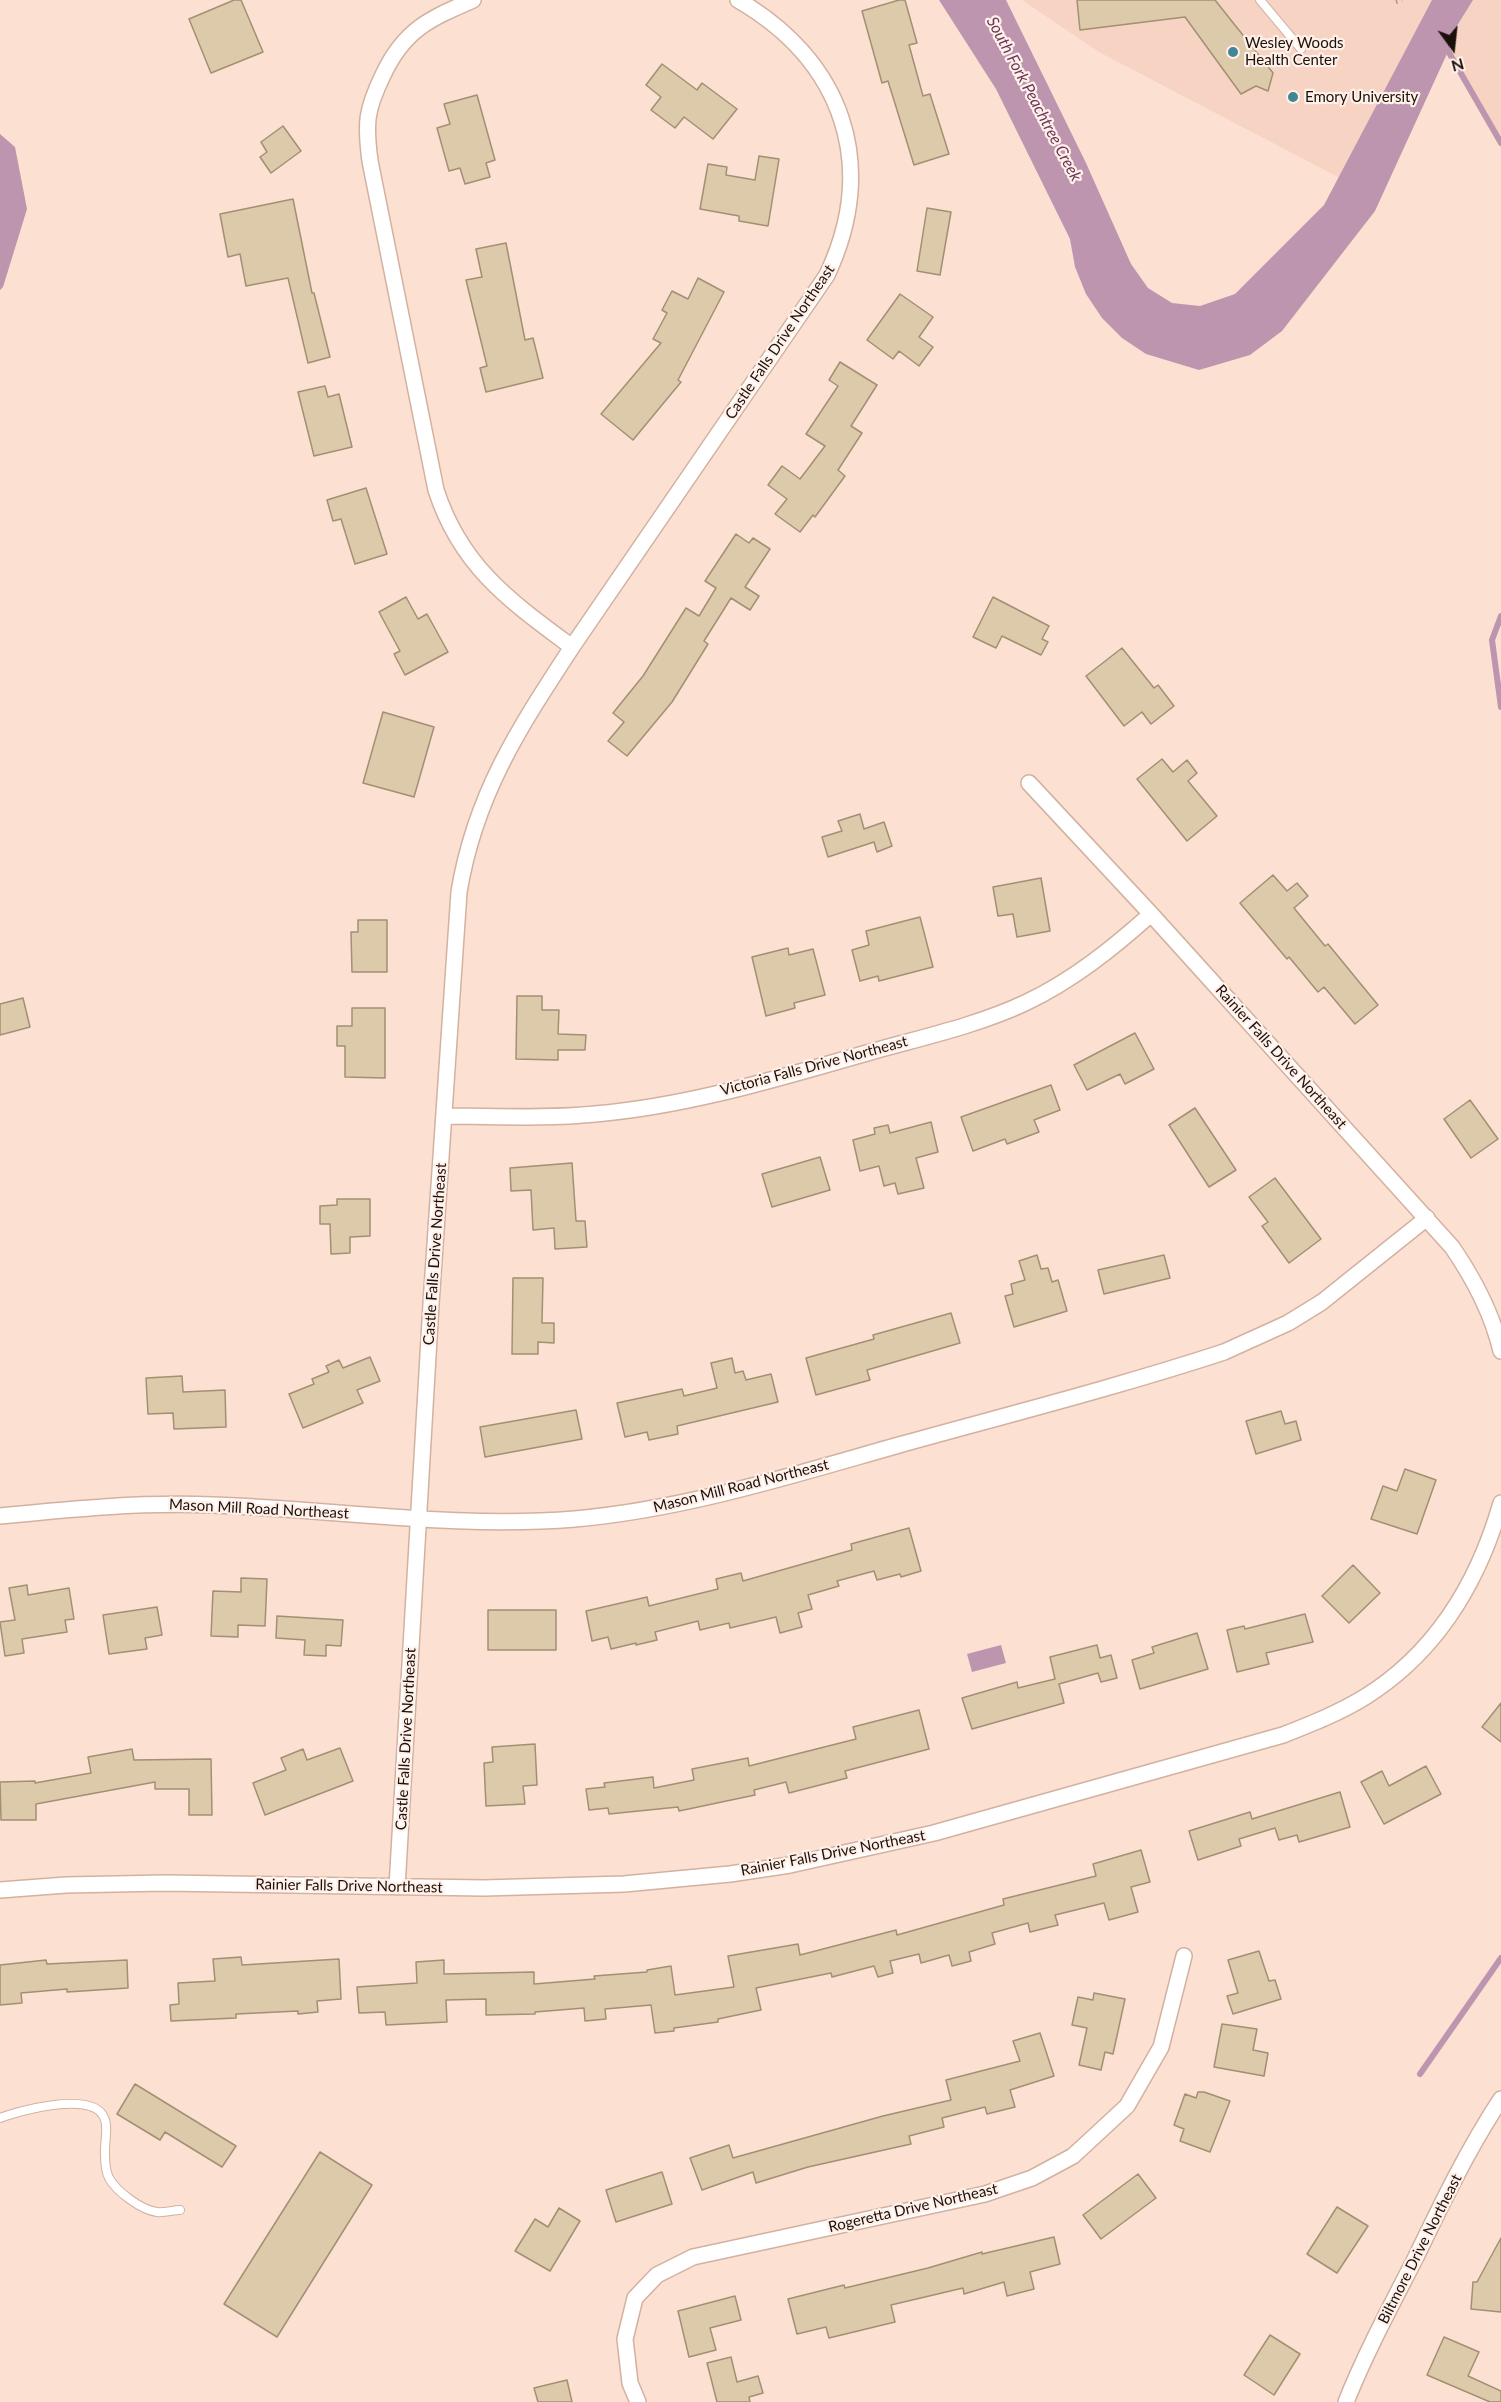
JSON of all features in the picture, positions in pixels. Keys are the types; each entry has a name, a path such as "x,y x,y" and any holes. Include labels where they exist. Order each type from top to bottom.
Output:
{"street":[{"path":"473,0 439,15 413,32 393,54 371,100 367,116 370,161 436,490 442,508 469,555 487,578 505,596 572,647"},
{"name":"Castle Falls Drive Northeast","path":"397,1887 452,976 464,858 484,799 502,760 525,720 572,647 827,276 843,238 848,216 852,177 847,136 823,78 791,39 752,8 738,0"},
{"name":"Rainier Falls Drive Northeast","path":"1029,783 1151,914 1452,1247 1472,1276 1488,1311 1501,1351"},
{"name":"Victoria Falls Drive Northeast","path":"445,1116 595,1114 658,1106 761,1083 943,1031 1005,1012 1066,981 1120,941 1151,914"},
{"name":"Mason Mill Road Northeast","path":"0,1516 80,1508 161,1504 488,1521 574,1519 647,1510 744,1489 1224,1353 1288,1323 1322,1302 1427,1218"},
{"name":"Rainier Falls Drive Northeast","path":"0,1890 66,1885 165,1883 484,1888 624,1884 729,1874 790,1865 934,1833 1283,1735 1330,1716 1365,1697 1397,1674 1425,1648 1452,1614 1476,1575 1501,1503"},
{"name":"Rogeretta Drive Northeast","path":"638,2402 630,2383 625,2339 635,2298 657,2275 693,2257 985,2194 1032,2178 1073,2156 1127,2106 1161,2047 1184,1956"},
{"name":"Biltmore Drive Northeast","path":"1347,2402 1376,2336 1452,2185 1484,2124 1501,2099"}],"lane":[{"path":"1260,0 1301,49"},
{"path":"0,2118 20,2110 55,2105 85,2105 96,2108 105,2121 105,2156 108,2178 128,2199 156,2212 180,2210"}],"path":[{"path":"1396,2 1402,0"}],"shaded area":[{"name":"Emory University","path":"1022,0 1501,0 1501,143 1430,20 1359,188 1099,52"}],"water":[{"name":"South Fork Peachtree Creek","path":"939,0 1006,0 1086,163 1131,264 1148,288 1172,303 1200,306 1235,294 1324,205 1432,0 1473,0 1455,29 1451,45 1375,211 1282,331 1250,355 1199,370 1146,354 1122,338 1102,318 1086,294 1075,267 1070,239 996,89"},
{"path":"0,134 15,147 27,209 3,287 0,290"},
{"path":"1001,1645 1006,1663 972,1672 967,1654"}],"building":[{"path":"234,0 241,0 263,52 211,73 189,19"},
{"path":"905,0 917,43 909,45 923,96 930,94 949,154 914,165 888,81 882,83 862,11"},
{"name":"Wesley Woods Health Center","path":"1077,0 1215,0 1273,73 1268,91 1256,86 1241,94 1185,17 1080,30"},
{"path":"662,64 697,90 702,83 737,109 713,139 684,117 675,128 651,110 661,97 646,85"},
{"path":"477,95 495,160 486,163 490,177 465,184 460,168 449,171 437,128 450,124 444,104"},
{"path":"283,126 301,151 271,173 260,157 267,152 261,142"},
{"path":"759,156 779,159 768,226 739,221 739,216 700,209 708,164 727,167 726,175 755,180"},
{"path":"293,199 312,293 314,293 330,357 308,363 288,278 246,286 240,254 228,257 220,214"},
{"path":"927,208 951,212 940,275 917,271"},
{"path":"506,243 525,340 533,338 543,378 486,392 480,368 487,366 466,280 482,277 476,249"},
{"path":"698,278 724,292 678,380 681,382 633,440 601,414 661,343 653,339 667,313 662,310 672,291 688,299"},
{"path":"900,294 933,317 919,337 933,347 919,366 899,351 893,359 867,340"},
{"path":"840,362 877,385 851,426 862,433 838,470 845,476 815,517 813,515 800,532 775,514 787,499 768,485 782,466 800,479 825,446 806,434 838,386 829,380"},
{"path":"325,386 328,397 339,394 352,447 314,456 298,392"},
{"path":"366,488 387,554 355,564 341,519 333,521 327,500"},
{"path":"736,534 749,543 753,538 770,549 745,587 759,596 750,610 731,598 704,641 708,644 672,702 627,756 608,741 624,722 613,713 643,676 686,608 699,616 716,588 705,581"},
{"path":"406,597 418,619 427,614 448,652 405,675 394,654 400,651 379,612"},
{"path":"993,597 1049,626 1042,639 1048,642 1041,655 1002,636 996,648 973,637"},
{"path":"1122,648 1154,688 1158,685 1174,706 1151,724 1142,712 1124,726 1086,676"},
{"path":"383,712 434,727 414,797 363,783"},
{"path":"1162,759 1173,772 1187,760 1197,773 1188,781 1217,816 1187,841 1137,779"},
{"path":"860,814 864,829 884,822 892,846 877,852 874,842 828,857 822,837 842,831 838,821"},
{"path":"1273,875 1287,891 1297,883 1308,896 1294,908 1325,946 1328,944 1378,1005 1355,1024 1324,987 1318,992 1240,903"},
{"path":"1041,878 1050,931 1017,937 1013,914 998,916 993,887"},
{"path":"920,917 933,967 879,981 878,976 860,981 852,950 869,945 866,931"},
{"path":"358,920 387,920 387,972 352,972 351,932 358,932"},
{"path":"788,948 789,955 813,949 825,995 794,1003 795,1008 766,1016 752,957"},
{"path":"517,996 542,996 542,1010 559,1010 558,1034 586,1035 585,1050 558,1050 558,1060 516,1059"},
{"path":"23,998 30,1027 0,1035 0,1004"},
{"path":"352,1008 385,1008 385,1078 345,1077 345,1046 337,1046 337,1026 352,1026"},
{"path":"1135,1033 1154,1069 1125,1084 1120,1074 1087,1090 1074,1065"},
{"path":"1051,1085 1060,1110 1034,1120 1039,1132 1007,1144 1005,1139 973,1151 961,1117"},
{"path":"1470,1100 1498,1139 1471,1158 1444,1119"},
{"path":"1195,1108 1236,1170 1209,1187 1169,1125"},
{"path":"931,1122 938,1152 916,1158 924,1188 898,1194 895,1183 884,1186 879,1166 860,1171 853,1140 875,1134 874,1128 888,1125 890,1133"},
{"path":"820,1157 830,1190 772,1207 762,1174"},
{"path":"572,1163 576,1221 585,1221 587,1247 555,1249 554,1228 533,1230 531,1190 511,1191 510,1168"},
{"path":"1275,1178 1321,1239 1289,1263 1262,1226 1268,1222 1249,1197"},
{"path":"337,1199 370,1199 370,1236 350,1237 350,1253 331,1254 330,1224 320,1224 320,1206 337,1205"},
{"path":"1037,1255 1041,1269 1048,1268 1052,1282 1058,1280 1067,1311 1014,1327 1005,1296 1013,1294 1011,1284 1025,1280 1019,1261"},
{"path":"1164,1255 1170,1278 1104,1294 1098,1270"},
{"path":"513,1278 543,1278 542,1323 554,1323 554,1343 538,1342 538,1354 512,1354"},
{"path":"951,1313 960,1343 867,1370 870,1380 816,1395 806,1358 874,1339 873,1335"},
{"path":"370,1357 380,1381 357,1390 363,1403 303,1428 289,1394 314,1384 312,1379 329,1372 326,1366 339,1360 343,1368"},
{"path":"732,1358 735,1373 743,1371 746,1380 771,1374 778,1402 677,1426 678,1434 649,1440 647,1432 625,1437 617,1403 682,1389 684,1396 717,1388 711,1363"},
{"path":"182,1376 183,1392 225,1390 226,1427 174,1429 173,1413 148,1414 146,1378"},
{"path":"576,1410 582,1439 485,1457 480,1427"},
{"path":"1281,1411 1285,1424 1296,1421 1301,1440 1256,1454 1246,1421"},
{"path":"1405,1469 1436,1480 1417,1534 1371,1519 1383,1486 1397,1491"},
{"path":"909,1528 921,1571 901,1577 900,1574 877,1580 874,1571 837,1581 839,1586 808,1595 812,1609 798,1613 802,1627 780,1633 776,1617 730,1628 729,1623 700,1630 698,1621 655,1632 657,1640 636,1645 636,1643 611,1649 608,1637 592,1641 586,1611 647,1597 649,1606 718,1589 716,1579 741,1573 743,1581 852,1550 851,1544"},
{"path":"1353,1565 1380,1593 1349,1623 1322,1596"},
{"path":"241,1578 267,1579 265,1626 238,1625 238,1637 211,1636 213,1591 241,1592"},
{"path":"27,1585 28,1595 69,1588 74,1619 65,1620 67,1632 22,1639 24,1653 5,1656 0,1622 15,1620 9,1588"},
{"path":"157,1607 162,1635 145,1638 147,1649 109,1654 103,1615"},
{"path":"488,1610 556,1610 556,1650 488,1650"},
{"path":"1305,1614 1313,1642 1266,1653 1269,1664 1237,1672 1227,1630 1244,1626 1245,1629"},
{"path":"277,1616 343,1620 341,1646 326,1645 326,1656 304,1655 305,1640 276,1638"},
{"path":"1197,1633 1208,1669 1140,1689 1132,1660 1154,1653 1152,1647"},
{"path":"1097,1645 1100,1658 1111,1655 1117,1678 1101,1682 1098,1673 1059,1684 1064,1703 972,1729 962,1698 1017,1682 1018,1688 1055,1679 1050,1657"},
{"path":"1501,1703 1501,1742 1482,1727"},
{"path":"919,1710 929,1749 845,1771 847,1778 789,1793 786,1782 754,1790 755,1795 679,1811 678,1807 609,1814 608,1808 589,1810 586,1789 605,1787 604,1783 653,1777 654,1788 694,1780 692,1769 748,1758 749,1766 856,1739 853,1727"},
{"path":"535,1744 537,1785 523,1786 525,1804 486,1806 484,1763 493,1762 492,1747"},
{"path":"340,1748 353,1781 265,1815 253,1783 286,1770 281,1758 303,1749 307,1760"},
{"path":"132,1749 134,1760 211,1759 212,1815 189,1815 189,1789 155,1789 155,1782 36,1804 36,1820 1,1820 0,1782 35,1781 35,1783 91,1773 88,1757"},
{"path":"1426,1766 1441,1794 1384,1824 1361,1782 1382,1771 1389,1786"},
{"path":"1340,1792 1350,1827 1299,1842 1297,1835 1279,1840 1275,1828 1239,1839 1241,1846 1198,1860 1189,1831 1250,1812 1252,1819"},
{"path":"1141,1850 1150,1882 1131,1887 1138,1912 1109,1920 1104,1903 1055,1915 1058,1925 1030,1932 1028,1923 992,1933 995,1944 969,1952 971,1961 952,1966 949,1955 921,1963 919,1954 890,1961 893,1973 878,1977 874,1966 832,1977 831,1973 756,1988 761,2010 718,2019 718,2022 655,2033 651,2005 605,2009 606,2019 585,2021 584,2008 535,2012 535,2014 486,2015 486,1999 446,2000 447,2022 386,2025 385,2012 359,2013 357,1987 417,1983 416,1962 444,1960 444,1974 534,1972 534,1984 595,1979 594,1976 647,1972 647,1970 671,1966 675,1995 734,1987 728,1956 798,1944 800,1955 896,1930 897,1935 1004,1905 1003,1899 1096,1876 1093,1864"},
{"path":"1259,1951 1269,1981 1275,1980 1281,1999 1233,2014 1227,1996 1238,1993 1228,1960"},
{"path":"241,1957 242,1965 339,1959 341,1999 317,2001 318,2012 236,2014 236,2018 171,2021 170,2005 179,2004 178,1983 215,1981 213,1959"},
{"path":"46,1960 47,1964 127,1960 128,1988 67,1992 67,1989 21,1993 22,2003 0,2005 0,1965"},
{"path":"1094,1993 1125,1999 1113,2054 1105,2052 1101,2070 1079,2065 1087,2028 1072,2025 1078,1997 1093,2000"},
{"path":"1222,2024 1257,2029 1253,2050 1268,2053 1264,2076 1214,2067"},
{"path":"1040,2033 1054,2076 1010,2090 1015,2107 987,2114 985,2107 942,2118 944,2127 909,2136 911,2144 808,2167 756,2183 753,2172 702,2190 690,2158 729,2145 733,2158 883,2116 951,2100 946,2080 1020,2061 1013,2041"},
{"path":"135,2084 236,2146 222,2167 165,2132 160,2140 117,2114"},
{"path":"1198,2092 1230,2101 1210,2152 1180,2141 1184,2129 1174,2125 1185,2094 1196,2098"},
{"path":"320,2152 372,2185 277,2337 224,2304"},
{"path":"662,2172 672,2204 616,2222 606,2190"},
{"path":"1138,2174 1156,2198 1101,2239 1083,2215"},
{"path":"1337,2207 1368,2226 1337,2273 1307,2254"},
{"path":"559,2208 580,2221 550,2271 515,2251 535,2219 548,2227"},
{"path":"1054,2237 1060,2264 1030,2272 1034,2289 1007,2296 1004,2282 964,2294 963,2288 891,2305 895,2322 829,2338 826,2327 797,2334 788,2299 844,2285 845,2288 982,2252 982,2254"},
{"path":"1501,2238 1501,2312 1471,2309 1473,2282 1477,2282"},
{"path":"735,2296 741,2320 710,2328 716,2350 689,2357 678,2311"},
{"path":"1270,2335 1300,2354 1274,2395 1244,2375"},
{"path":"1444,2337 1479,2352 1468,2376 1501,2391 1501,2402 1490,2402 1427,2375"},
{"path":"731,2357 737,2382 758,2376 763,2393 749,2397 750,2402 717,2402 707,2363"},
{"path":"567,2380 572,2402 538,2402 534,2388"}],"waterway":[{"path":"1444,44 1501,143"},
{"path":"1501,616 1492,640 1501,707"},
{"path":"1420,2074 1501,1958"}],"place":[{"name":"Wesley Woods Health Center","path":"1233,52"},
{"name":"Emory University","path":"1293,97"}]}
